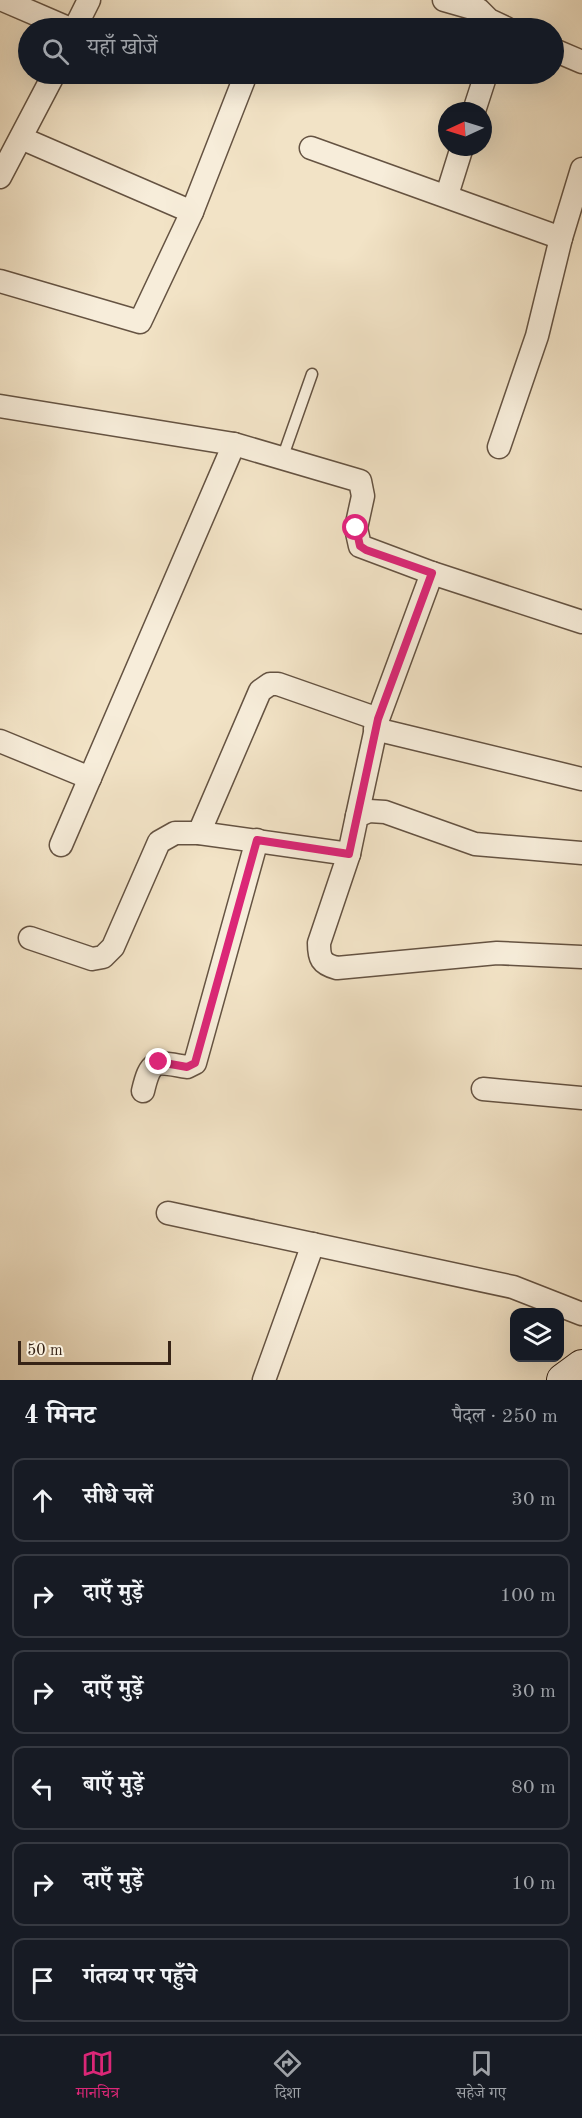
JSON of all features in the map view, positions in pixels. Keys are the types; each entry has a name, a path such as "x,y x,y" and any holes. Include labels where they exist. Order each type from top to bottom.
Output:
{"street":[{"path":"3,0 45,18"},
{"path":"80,18 89,0"},
{"path":"444,0 479,9 487,18"},
{"path":"564,54 582,62"},
{"path":"0,177 49,84"},
{"path":"0,281 140,322 192,212 242,84"},
{"path":"477,102 483,84"},
{"path":"21,138 192,212"},
{"path":"310,148 447,195 561,238"},
{"path":"447,195 459,156"},
{"path":"499,447 537,336 561,238 582,169"},
{"path":"0,406 234,444 283,456 360,481 363,496 356,528 360,546 432,573 582,622"},
{"path":"61,845 234,444"},
{"path":"432,573 376,724 349,854 319,943 319,956 326,966 337,968 496,953 582,957"},
{"path":"199,833 260,691 265,686 278,684 376,724 582,779"},
{"path":"0,741 90,778"},
{"path":"357,816 369,811 384,812 475,844 582,853"},
{"path":"30,938 92,959 103,957 113,947 159,842 175,833 199,833 257,840 349,854"},
{"path":"142,1090 148,1069 153,1064 159,1062 187,1067 195,1063 257,840"},
{"path":"483,1089 582,1098"},
{"path":"168,1213 513,1287 582,1314"},
{"path":"264,1380 313,1244"},
{"path":"563,1380 582,1366"}],"lane":[{"path":"283,456 312,374"}],"route":[{"path":"159,1062 187,1067 195,1063 257,840 349,854 375,729 432,573 366,550 360,546 356,528"}]}
